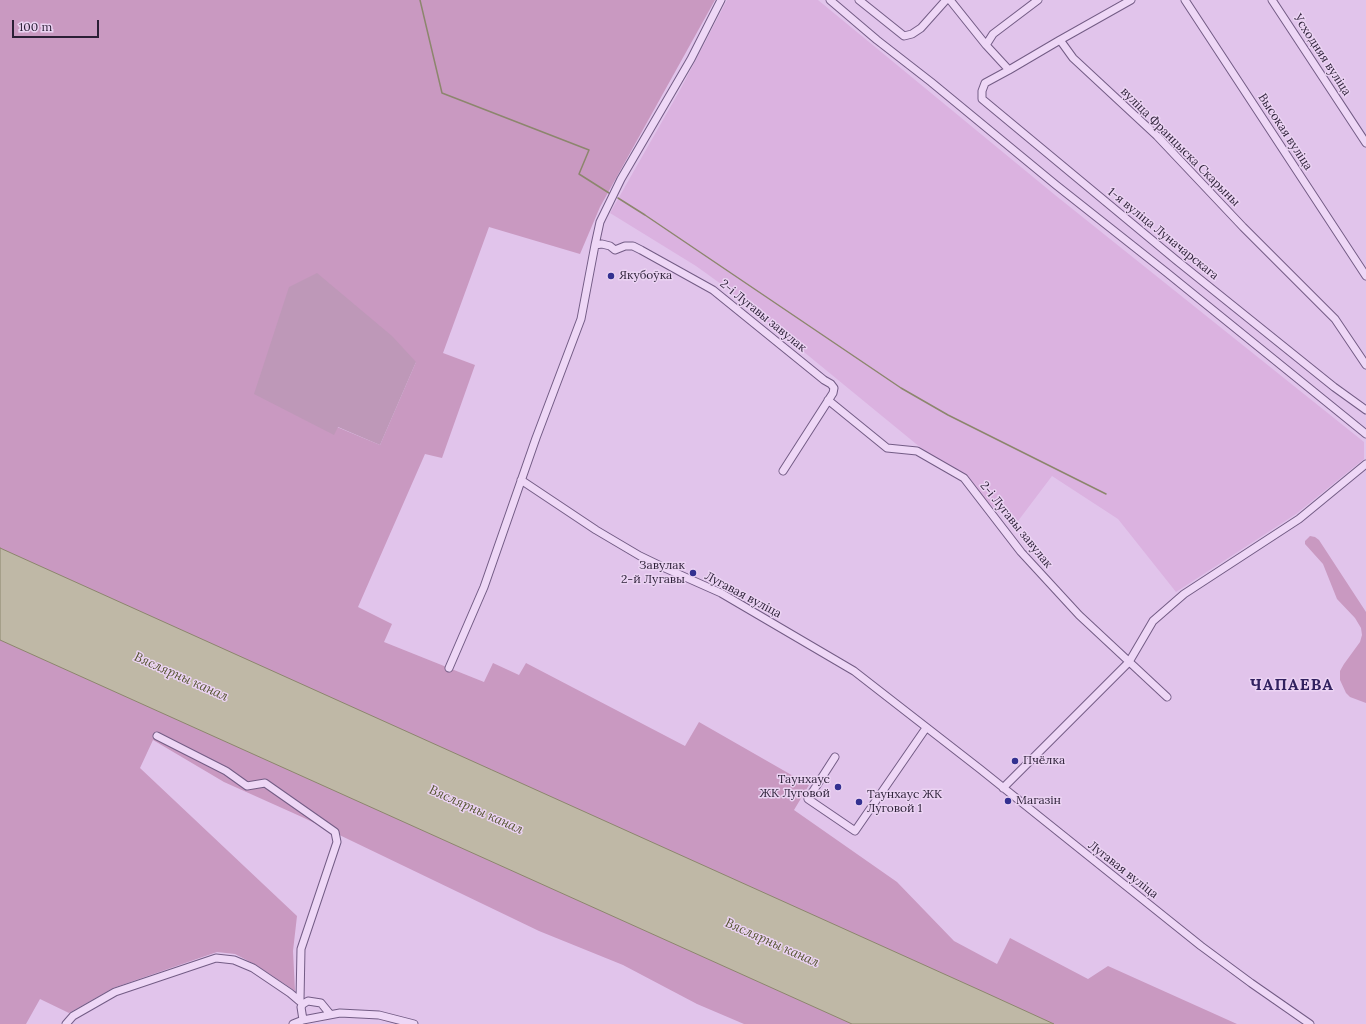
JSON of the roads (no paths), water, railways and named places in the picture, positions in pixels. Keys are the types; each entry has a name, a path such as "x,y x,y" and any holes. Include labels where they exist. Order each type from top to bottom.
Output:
{"street":[{"path":"449,668 484,587 536,438 581,319 600,222 621,179 691,59 721,0"},
{"path":"830,0 1050,180 1366,434"},
{"path":"859,0 904,36 912,34 921,28 946,0"},
{"path":"950,0 986,45 1009,70 1131,0"},
{"path":"986,45 993,34 1038,0"},
{"name":"Высокая вуліца","path":"1186,0 1366,276"},
{"name":"Усходняя вуліца","path":"1272,0 1366,143"},
{"name":"вуліца Францыска Скарыны","path":"1060,40 1073,58 1157,136 1335,320 1366,365"},
{"name":"1-я вуліца Луначарскага","path":"1009,70 984,83 982,99 1316,372 1366,410"},
{"name":"2-і Лугавы завулак","path":"595,245 602,244 610,246 615,250 625,246 633,246 713,290 824,380 831,384 834,388 833,393 783,471"},
{"name":"2-і Лугавы завулак","path":"828,400 887,448 917,451 964,478 1026,557 1079,615 1167,697"},
{"path":"1003,788 1129,662 1153,622 1184,594 1299,519 1366,464"},
{"name":"Лугавая вуліца","path":"521,480 596,530 640,556 667,570 721,593 854,671 1201,946 1310,1024"},
{"path":"835,757 808,799 855,831 926,728"},
{"path":"157,736 226,771 247,786 265,783 335,832 337,842 301,949 301,1007 303,1020"},
{"path":"66,1024 73,1016 115,992 216,958 234,960 253,968 301,1002 308,1001 321,1003 330,1014"},
{"path":"293,1024 303,1020 330,1014 354,1013 379,1015 414,1024"}],"water":[{"name":"Вяслярны канал","path":"0,548 1054,1024 852,1024 0,640"}],"waterway":[{"path":"420,0 442,93 589,150 579,174 609,193"},
{"path":"618,198 901,388 948,415 1106,494"}],"place":[{"name":"Якубоўка","path":"611,276"},
{"name":"Завулак 2-й Лугавы","path":"693,573"},
{"name":"Пчёлка","path":"1015,761"},
{"name":"Таунхаус ЖК Луговой","path":"838,787"},
{"name":"Магазін","path":"1008,801"},
{"name":"Таунхаус ЖК Луговой 1","path":"859,802"}],"district":[{"name":"ЧАПАЕВА","path":"1292,685"}]}
